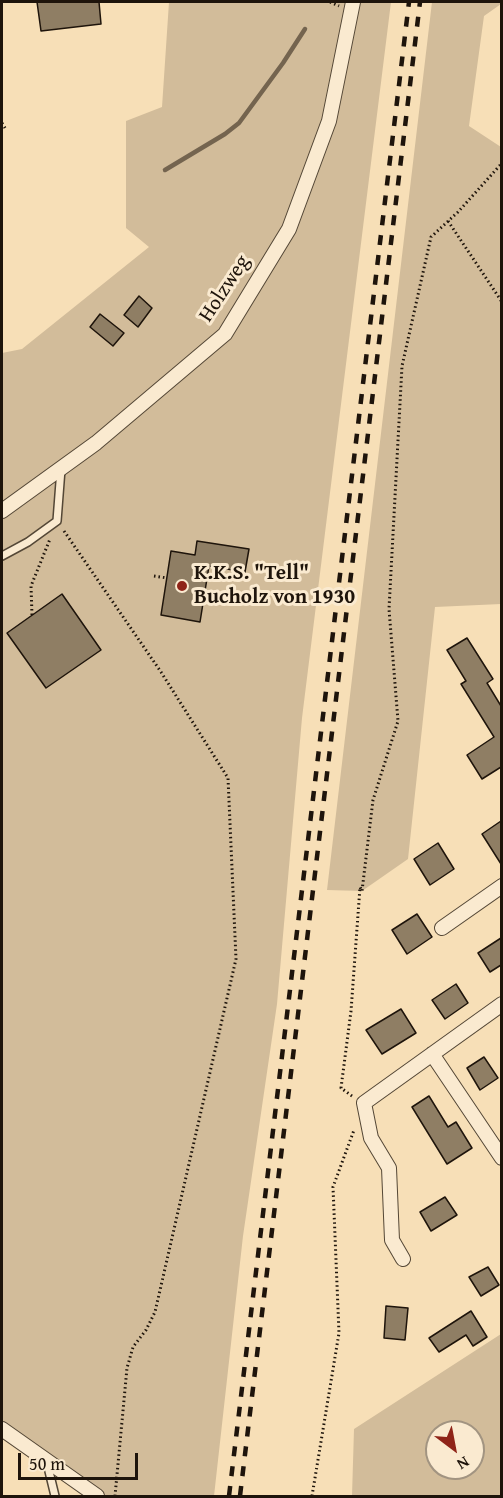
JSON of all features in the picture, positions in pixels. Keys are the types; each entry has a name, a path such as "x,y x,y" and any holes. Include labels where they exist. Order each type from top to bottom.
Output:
{"street":[{"name":"Holzweg","path":"2,511 105,436 225,334 289,229 329,121 353,2"},
{"path":"442,928 501,886"},
{"path":"404,1260 392,1240 389,1168 371,1138 364,1103 501,1004"},
{"path":"432,1054 501,1158"},
{"path":"2,1429 97,1497"}],"lane":[{"path":"2,556 28,542 57,521 61,469"},
{"path":"46,1461 55,1497"}],"path":[{"path":"2,123 5,128"},
{"path":"312,1497 339,1333 333,1186 364,1103 340,1088 351,1011 360,887 362,891 373,800 398,721 388,609 402,366 431,237 448,222 501,163"},
{"path":"448,222 501,302"},
{"path":"32,615 31,586 57,521"},
{"path":"57,521 161,672 228,778 236,959 155,1312 146,1330 133,1347 127,1368 115,1497"},
{"path":"154,576 167,578"}],"shaded area":[{"path":"169,2 391,2 302,718 277,1004 243,1236 214,1496 97,1496 2,1429 2,353 22,349 149,247 126,228 126,121 162,107"},
{"path":"432,2 501,2 484,16 469,126 501,147 501,604 435,607 408,859 362,891 327,890"},
{"path":"501,1334 501,1496 352,1496 354,1429"}],"building":[{"path":"37,2 99,2 101,24 41,31"},
{"path":"139,296 152,308 138,327 124,315"},
{"path":"100,314 124,333 113,346 90,327"},
{"path":"197,541 249,549 245,572 209,566 200,622 161,615 171,551 195,555"},
{"path":"62,594 101,650 46,688 7,633"},
{"path":"467,638 493,679 487,683 501,706 501,767 482,779 467,755 494,737 461,684 466,681 447,650"},
{"path":"501,821 501,864 482,834"},
{"path":"438,843 454,869 430,885 414,859"},
{"path":"417,914 432,937 407,954 392,930"},
{"path":"501,938 501,965 490,972 478,953"},
{"path":"456,984 468,1003 445,1019 432,1000"},
{"path":"401,1009 416,1033 382,1054 366,1030"},
{"path":"484,1057 498,1078 480,1090 467,1068"},
{"path":"429,1096 448,1127 456,1122 472,1148 447,1164 412,1107"},
{"path":"445,1197 457,1215 431,1231 420,1212"},
{"path":"488,1267 499,1285 481,1296 469,1277"},
{"path":"386,1306 408,1308 405,1340 384,1338"},
{"path":"471,1311 487,1337 473,1346 466,1335 439,1352 429,1338"}],"waterway":[{"path":"165,170 239,123 305,29"}],"railway":[{"path":"229,1496 409,2"},
{"path":"240,1496 420,2"}],"place":[{"name":"K.K.S. \"Tell\" Bucholz von 1930","path":"182,586"}]}
